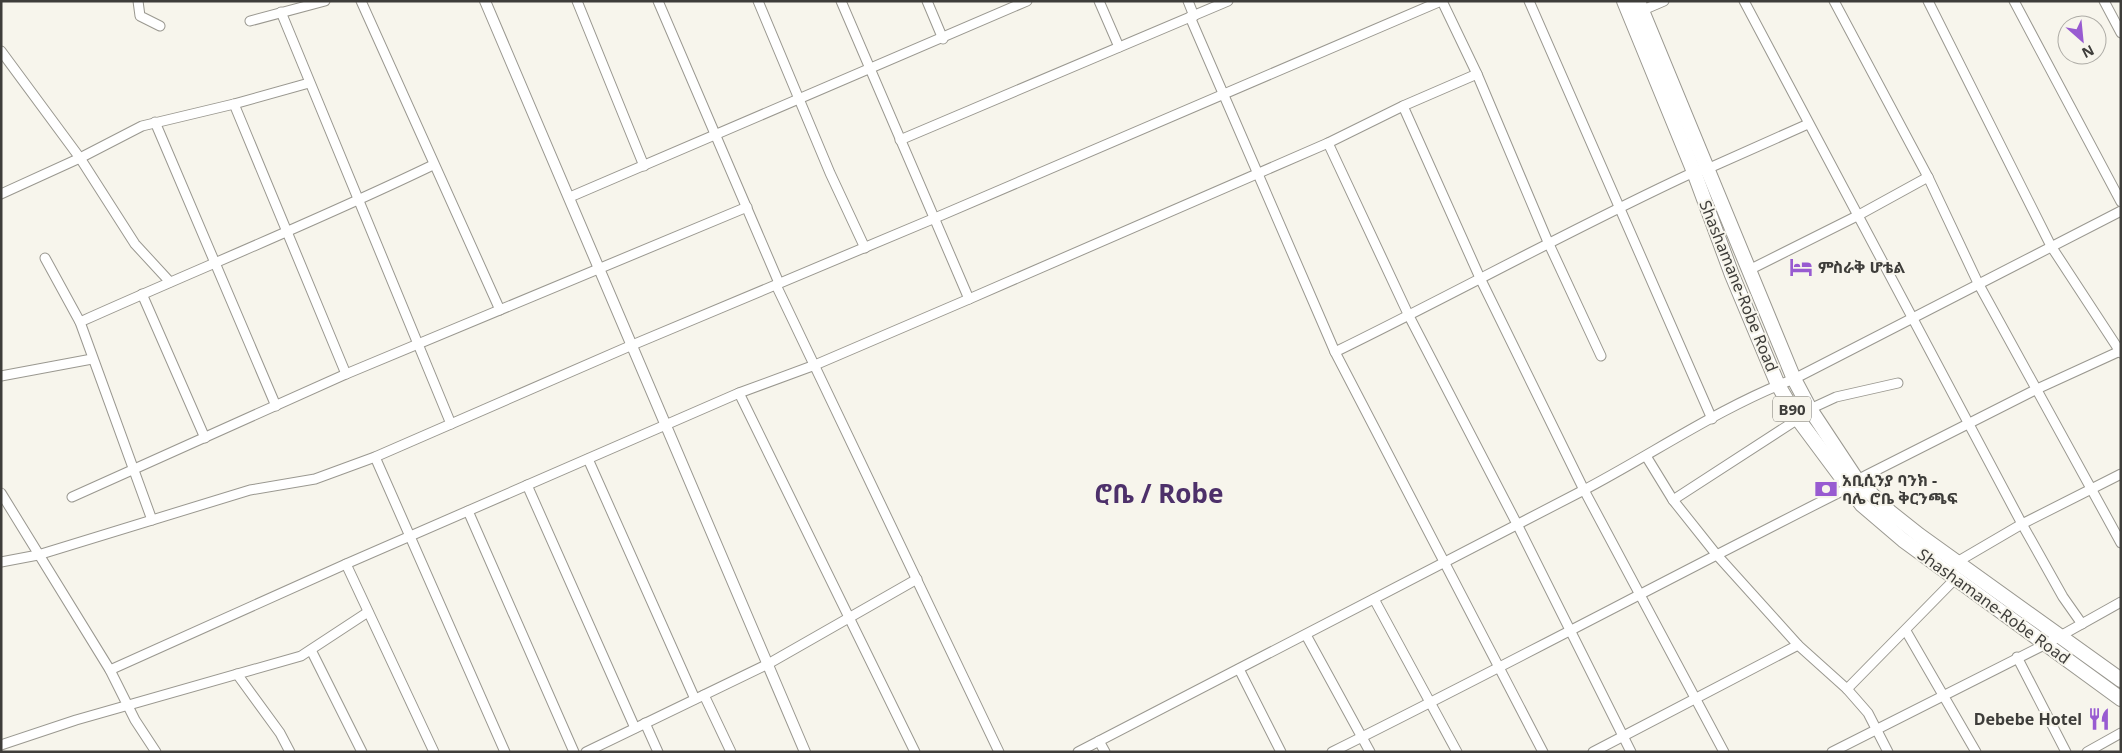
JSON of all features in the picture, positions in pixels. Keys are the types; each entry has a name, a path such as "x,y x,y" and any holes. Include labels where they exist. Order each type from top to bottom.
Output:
{"main road":[{"name":"Shashamane-Robe Road","path":"1624,1 1701,171 1749,270 1794,379 1862,505 1903,540 2121,699"},
{"name":"Shashamane-Robe Road","path":"1640,6 1701,171 1732,275 1778,385 1798,419 1852,484 2121,680"}],"street":[{"path":"138,1 140,16 160,26"},
{"path":"250,21 325,1"},
{"path":"362,1 433,165 500,310"},
{"path":"485,1 570,197 630,346 805,752"},
{"path":"577,1 644,166"},
{"path":"658,1 747,207 778,284 999,752"},
{"path":"758,1 830,173 865,248"},
{"path":"842,1 969,298"},
{"path":"927,1 943,39"},
{"path":"570,197 943,39 1014,4 1027,1"},
{"path":"1099,1 1119,48"},
{"path":"1188,1 1192,16 1224,94 1335,352 1446,562 1543,752"},
{"path":"900,140 1228,1"},
{"path":"1,562 38,555 250,490 315,479 374,457 630,346 865,248 1442,1 1477,74 1548,242 1601,356"},
{"path":"1529,1 1712,419"},
{"path":"1640,6 1664,1"},
{"path":"1744,1 2022,524 2063,597 2082,624"},
{"path":"1834,1 1928,177 1978,283 2121,542"},
{"path":"1332,752 1500,667 1968,423 2037,389 2120,352 2051,246 1928,1"},
{"path":"2014,1 2121,202"},
{"path":"2104,1 2121,32"},
{"path":"281,12 451,424"},
{"path":"1,51 80,158 135,244 170,282"},
{"path":"110,670 346,564 665,425 739,393 815,365 1328,143 1404,106 1477,74"},
{"path":"1,194 80,158 142,126 234,104 309,83"},
{"path":"234,104 346,374"},
{"path":"1404,106 1480,278 1584,490 1724,752"},
{"path":"156,122 276,406"},
{"path":"1335,352 1409,316 1548,242 1619,207 1808,124"},
{"path":"1328,143 1409,316 1517,524 1631,752"},
{"path":"80,322 214,262 358,201 433,165"},
{"path":"1749,270 1857,216 1928,177"},
{"path":"72,497 346,374 747,207"},
{"path":"1078,752 1584,490 1712,419 1778,385 1794,379 1911,317 2121,211"},
{"path":"45,258 80,322 152,520"},
{"path":"142,294 205,438"},
{"path":"1,376 92,359"},
{"path":"1810,409 1836,397 1898,383"},
{"path":"739,393 915,752"},
{"path":"1674,500 1798,419"},
{"path":"1646,456 1674,500 1716,554 1798,645 1846,689 1868,713 1888,752"},
{"path":"374,457 505,752"},
{"path":"588,459 695,699"},
{"path":"1957,562 2022,524 2121,474"},
{"path":"527,485 635,728"},
{"path":"1,493 110,670 127,706 156,752"},
{"path":"468,511 574,752"},
{"path":"346,564 434,752"},
{"path":"1846,689 1906,631 1956,578"},
{"path":"586,752 768,664 917,579"},
{"path":"1374,599 1432,702 1457,752"},
{"path":"1832,752 2046,644 2121,602"},
{"path":"1,745 127,706 301,656 368,612"},
{"path":"1906,631 1976,752"},
{"path":"1306,635 1370,752"},
{"path":"1593,752 1798,645"},
{"path":"311,650 362,752"},
{"path":"2017,657 2066,752"},
{"path":"1239,669 1281,752"},
{"path":"237,674 280,733 290,752"},
{"path":"704,694 731,752"},
{"path":"646,723 658,752"},
{"path":"2087,752 2121,733"},
{"path":"1100,741 1105,752"}],"place":[{"name":"ምስራቅ ሆቴል","path":"1801,267"},
{"name":"አቢሲንያ ባንክ - ባሌ ሮቤ ቅርንጫፍ","path":"1826,489"},
{"name":"Debebe Hotel","path":"2099,719"}],"district":[{"name":"ሮቤ / Robe","path":"1159,493"}]}
